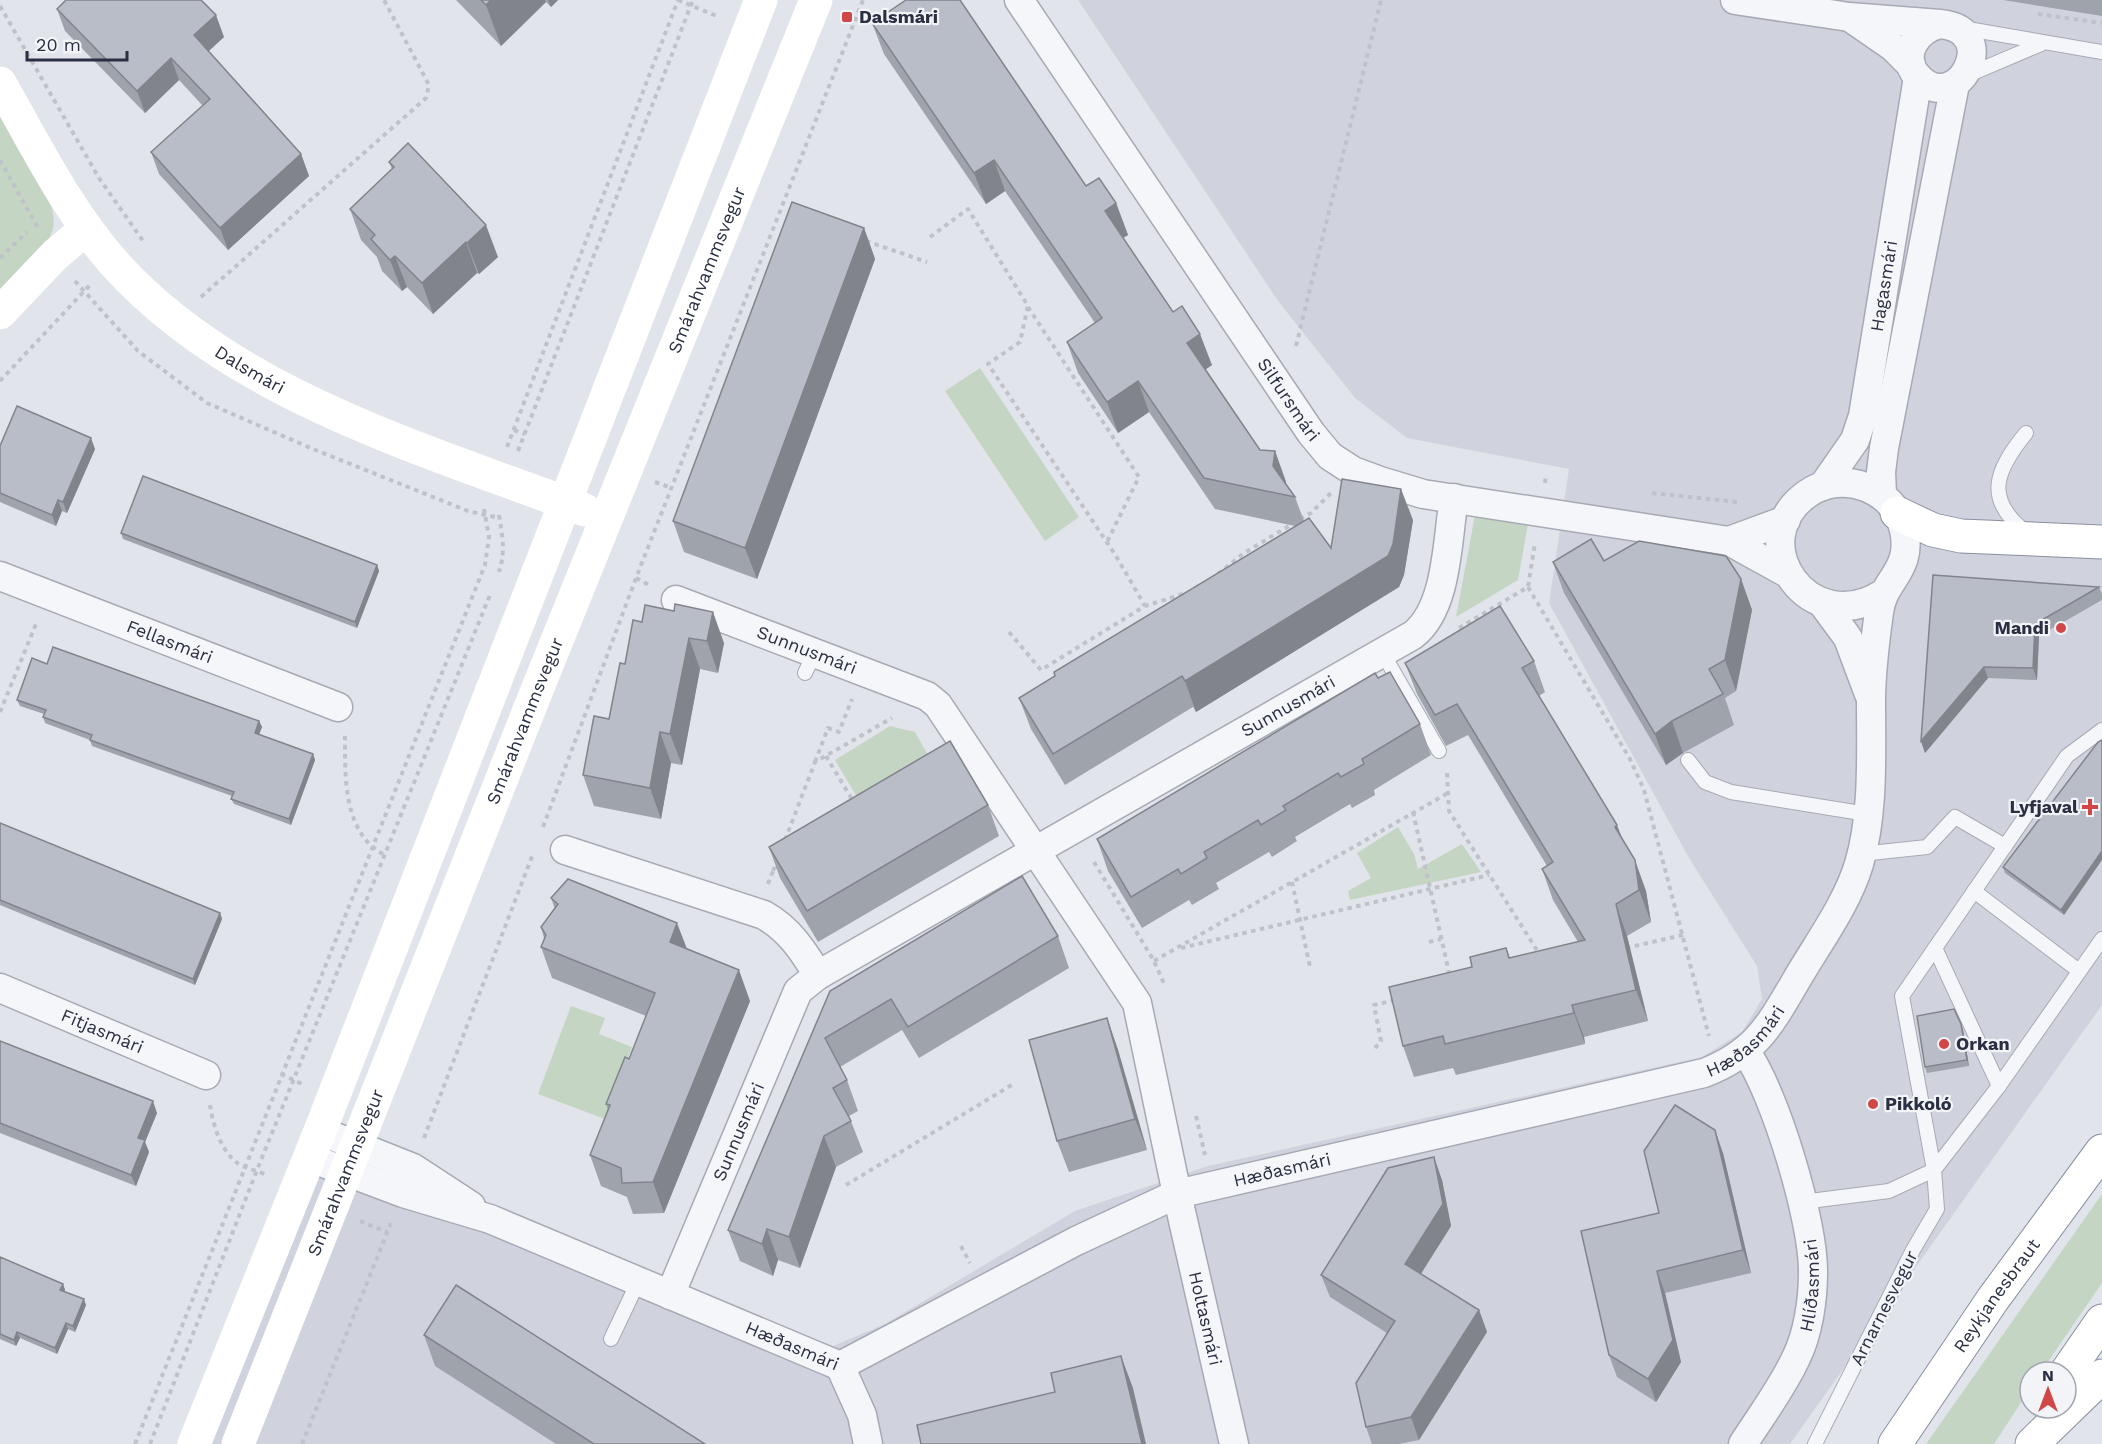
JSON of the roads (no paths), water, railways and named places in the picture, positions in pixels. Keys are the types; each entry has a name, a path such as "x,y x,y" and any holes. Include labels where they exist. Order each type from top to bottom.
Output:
{"main road":[{"path":"194,1444 315,1145 761,0"},
{"name":"Smárahvammsvegur","path":"238,1444 606,518 816,0"},
{"name":"Dalsmári","path":"0,83 87,228 115,264 160,308 214,350 281,389 379,431 606,518"},
{"path":"0,313 55,255 87,228"},
{"path":"1889,504 1933,530 1961,536 2102,542"},
{"name":"Reykjanesbraut","path":"1895,1444 1993,1299 2102,1150"},
{"path":"2075,1360 2102,1321"},
{"path":"2032,1444 2102,1376"},
{"path":"2018,1444 2034,1420"}],"street":[{"name":"Silfursmári","path":"1018,0 1311,433 1330,456 1353,471 1423,494 1729,541 1787,573"},
{"path":"1735,0 1849,16 1946,25"},
{"path":"1849,16 1893,47 1915,71 1936,87 1959,81"},
{"name":"Hagasmári","path":"1786,520 1801,500 1822,486 1855,441 1863,416 1915,71 1911,46 1916,38 1930,26 1946,25 1961,32 1972,49 1972,60 1959,81 1884,448 1881,472 1889,504 1904,529 1906,546 1903,564 1895,580 1884,593"},
{"path":"1822,486 1853,483 1889,504"},
{"name":"Sunnusmári","path":"670,1295 798,991 818,975 1420,629 1433,612 1439,594 1454,498"},
{"name":"Silfursmári","path":"1729,541 1786,520"},
{"path":"1786,520 1781,537 1782,555 1787,573 1802,592 1823,604 1839,608 1870,602 1884,593"},
{"name":"Fellasmári","path":"0,576 338,707"},
{"name":"Hæðasmári","path":"315,1145 352,1160 413,1168 490,1219 840,1366 1076,1241 1177,1194 1704,1072 1746,1052 1771,1023 1845,896 1861,854 1867,814 1872,742 1871,698 1879,609 1884,593"},
{"name":"Sunnusmári","path":"676,600 809,663 927,696 938,705 1137,1003 1177,1194"},
{"name":"Hæðasmári","path":"1823,604 1848,638 1871,698"},
{"path":"564,850 758,913 779,924 796,941 818,975"},
{"name":"Fitjasmári","path":"0,988 206,1075"},
{"name":"Hlíðasmári","path":"1743,1444 1797,1357 1808,1319 1813,1272 1802,1202 1768,1093 1746,1052"},
{"name":"Holtasmári","path":"1177,1194 1234,1444"},
{"path":"840,1366 862,1415 868,1444"}],"lane":[{"path":"1946,25 2043,44 2102,52"},
{"path":"1959,81 1994,62 2043,44"},
{"path":"2026,433 2009,454 1998,482 1999,501 2010,520 2034,539"},
{"path":"1382,652 1439,751"},
{"name":"Arnarnesvegur","path":"1815,1444 1912,1250 1937,1209 1934,1170 1902,996 2067,756 2102,730"},
{"path":"1688,760 1705,782 1731,792 1867,814"},
{"path":"1861,854 1927,846 1956,817 2005,846"},
{"path":"1974,891 2079,971"},
{"path":"1802,1202 1888,1191 1934,1170 1999,1086 2102,939"},
{"path":"1935,948 1999,1086"},
{"path":"611,1339 638,1282"}],"place":[{"name":"Dalsmári","path":"847,17"},
{"name":"Mandi","path":"2061,628"},
{"name":"Lyfjaval","path":"2090,807"},
{"name":"Orkan","path":"1944,1044"},
{"name":"Pikkoló","path":"1873,1104"}]}
